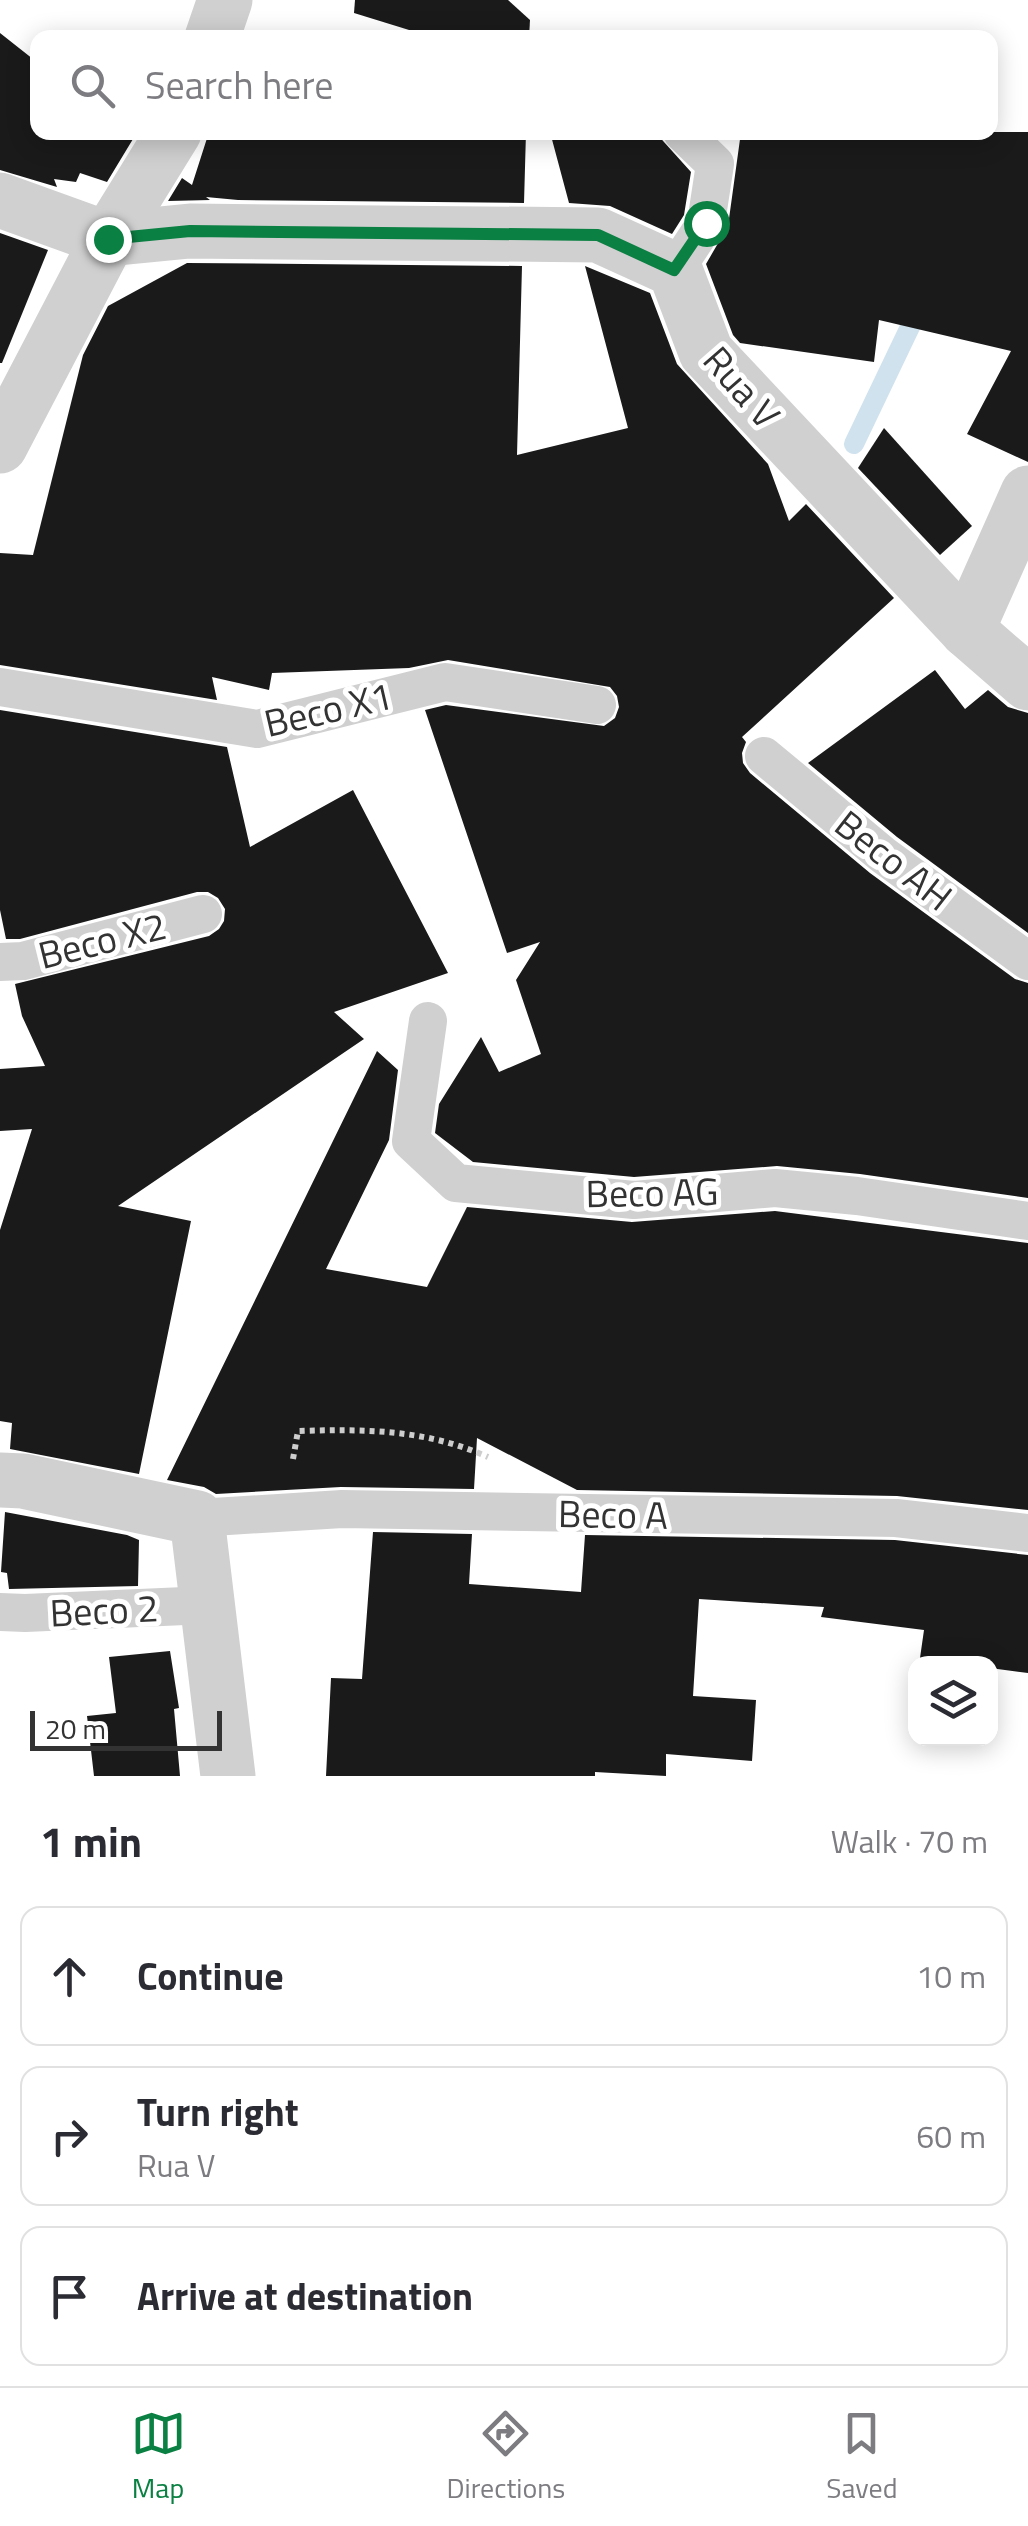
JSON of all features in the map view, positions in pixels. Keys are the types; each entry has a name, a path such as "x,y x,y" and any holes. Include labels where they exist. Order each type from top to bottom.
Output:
{"street":[{"path":"215,30 225,0"},
{"path":"0,446 108,239 169,140"},
{"path":"0,200 108,239 190,231 598,235 674,270"},
{"name":"Rua V","path":"674,270 706,352 967,630 1028,683"},
{"path":"967,630 1028,493"},
{"path":"0,1480 23,1481 197,1518 228,1776"}],"lane":[{"path":"674,270 706,223 716,164 690,140"},
{"name":"Beco X1","path":"0,686 257,729 445,682 597,705"},
{"name":"Beco AH","path":"764,756 883,854 1028,960"},
{"name":"Beco X2","path":"0,962 23,961 203,914"},
{"name":"Beco AG","path":"428,1021 411,1141 456,1183 634,1200 775,1188 858,1196 1028,1222"},
{"name":"Beco A","path":"197,1518 342,1509 896,1518 1028,1533"},
{"name":"Beco 2","path":"0,1612 208,1605"}],"building":[{"path":"355,0 508,0 530,20 529,30 409,30 354,13"},
{"path":"0,33 30,57 30,140 132,140 107,182 80,173 76,182 54,179 57,187 0,170"},
{"path":"998,132 1028,132 1028,462 967,434 1011,351 879,320 874,362 740,343 733,335 706,264 728,226 740,140 998,140"},
{"path":"206,140 526,140 524,203 206,197 210,200 168,201 182,178 192,185"},
{"path":"552,140 662,140 691,172 684,215 672,234 610,206 569,203"},
{"path":"0,233 48,250 2,363 0,363"},
{"path":"187,263 522,266 517,455 628,428 585,266 650,293 677,364 768,464 789,521 806,504 894,598 742,737 746,742 743,763 870,873 1015,979 1028,983 1028,1198 777,1166 634,1177 473,1162 435,1133 439,1104 481,1037 499,1072 541,1054 516,980 540,942 507,953 425,710 446,705 604,726 615,718 619,707 610,687 448,660 409,668 272,673 269,690 212,677 217,700 0,665 0,553 33,555 83,355 108,306"},
{"path":"884,428 972,526 940,555 858,468"},
{"path":"935,670 965,709 988,690 1008,707 1028,713 1028,933 897,837 808,763"},
{"path":"0,710 227,747 250,847 353,790 448,973 334,1012 364,1039 118,1206 191,1221 139,1474 10,1449 12,1423 0,1421 0,1230 32,1129 0,1131 0,1069 45,1066 22,1016 15,984 209,936 224,921 225,909 218,898 208,892 197,892 20,939 6,939 0,910"},
{"path":"377,1051 398,1070 389,1140 326,1269 427,1287 467,1207 632,1222 775,1211 1028,1243 1028,1510 897,1496 577,1490 477,1438 474,1489 341,1487 216,1494 204,1487 167,1480"},
{"path":"5,1512 139,1540 138,1586 9,1589 7,1573 1,1572"},
{"path":"373,1532 472,1534 469,1584 581,1592 585,1535 895,1540 1028,1555 1028,1673 998,1669 998,1656 920,1656 924,1630 821,1617 824,1607 699,1599 693,1696 756,1700 752,1761 666,1754 666,1776 595,1772 595,1776 326,1776 331,1678 362,1679"},
{"path":"170,1651 179,1708 174,1709 180,1776 94,1776 87,1716 116,1713 109,1657"}],"waterway":[{"path":"854,444 920,306"}],"route":[{"path":"108,239 190,231 598,235 674,270 706,223"}]}
